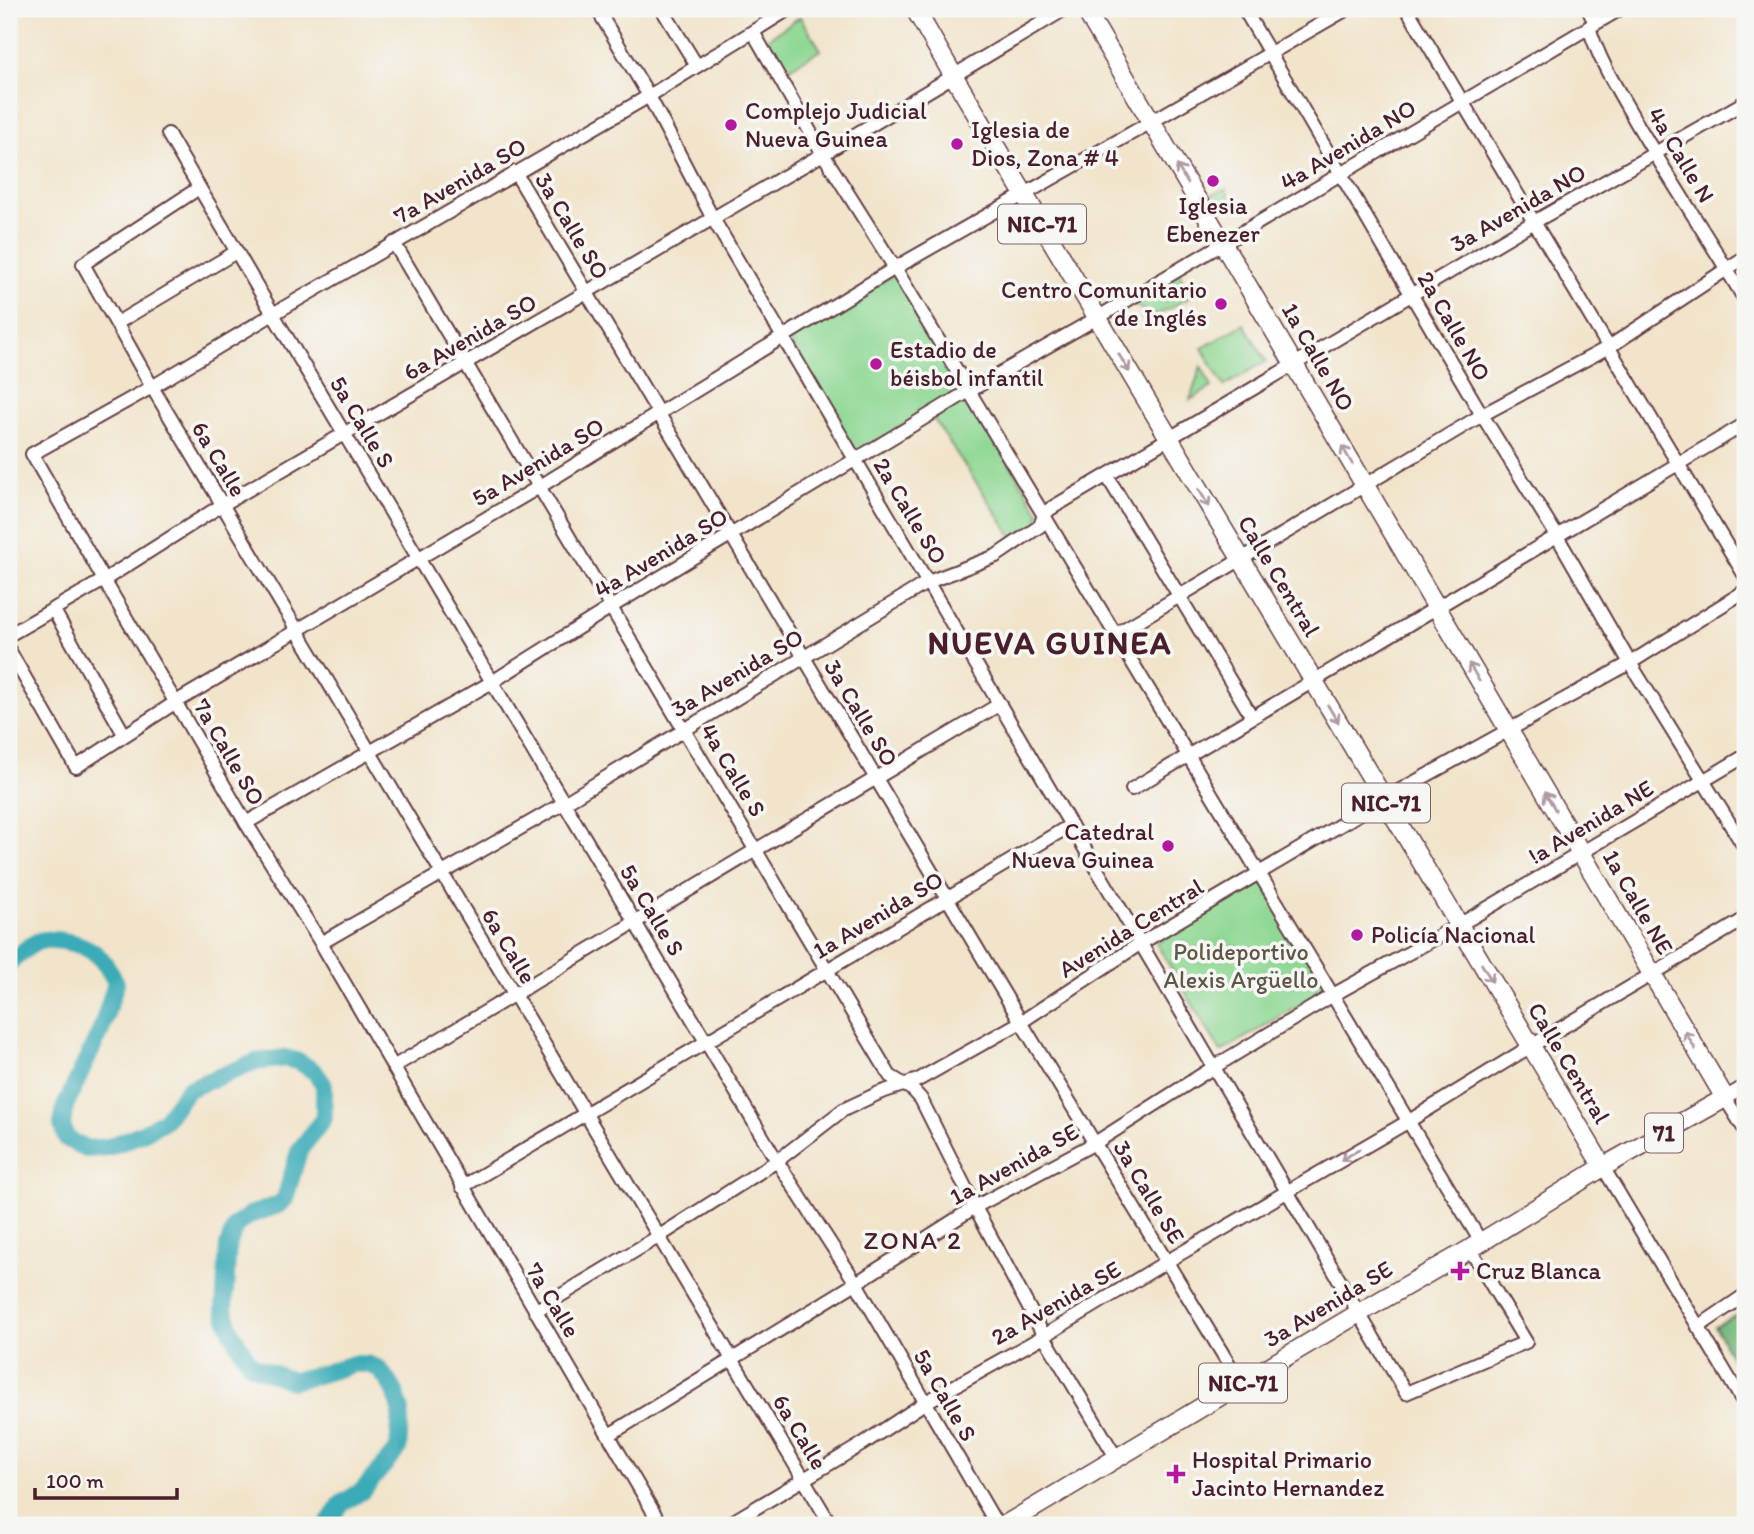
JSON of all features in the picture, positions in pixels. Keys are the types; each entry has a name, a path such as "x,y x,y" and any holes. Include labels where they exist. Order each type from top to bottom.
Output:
{"highway":[{"name":"Calle Central","path":"915,9 1603,1167"},
{"name":"1a Calle NO","path":"1085,9 1509,731"},
{"name":"1a Calle NE","path":"1509,731 1725,1098"},
{"name":"71","path":"1603,1167 1725,1098"},
{"name":"3a Avenida SE","path":"1005,1525 1603,1167"}],"street":[{"name":"2a Calle SO","path":"597,9 649,96 712,217 1406,1393 1526,1342 1476,1245"},
{"path":"662,9 697,66"},
{"name":"7a Avenida SO","path":"152,387 649,96 789,9"},
{"name":"6a Avenida SO","path":"9,635 104,580 222,505 587,293 1065,9"},
{"name":"2a Calle NO","path":"1244,9 1630,663 1745,848"},
{"name":"5a Avenida SO","path":"9,650 76,767 176,702 539,487 895,268 1347,9"},
{"path":"1407,9 1745,576"},
{"name":"4a Calle N","path":"1588,9 1592,37 1610,76 1745,300"},
{"name":"4a Avenida NO","path":"1097,318 1620,9"},
{"path":"752,32 823,154 895,268 1409,1121 1476,1245"},
{"name":"3a Avenida NO","path":"1170,439 1534,222 1745,102"},
{"name":"5a Calle S","path":"168,134 777,1161 856,1283 997,1525"},
{"name":"3a Calle SO","path":"515,173 1021,1022"},
{"name":"6a Calle","path":"199,188 83,264 152,387 296,630 831,1525"},
{"name":"4a Calle S","path":"394,243 890,1076 913,1090 921,1099 1044,1336 1116,1459"},
{"path":"117,323 236,251"},
{"path":"1116,634 1482,415 1609,347 1745,257"},
{"name":"4a Avenida SO","path":"246,823 492,682 969,391 1097,318"},
{"name":"7a Calle SO","path":"152,387 32,454 246,823 321,943 462,1187"},
{"path":"1132,789 1745,424"},
{"name":"3a Avenida SO","path":"321,943 564,803 928,582 996,556 1040,526 1044,515 1050,509 1170,439"},
{"path":"1107,476 1252,717"},
{"name":"Avenida Central","path":"535,1311 777,1161 844,1110 878,1093 918,1080 1021,1022 1141,943 1384,799 1630,663 1745,591"},
{"path":"53,609 124,734"},
{"path":"393,1067 1000,704"},
{"name":"!a Avenida NE","path":"1333,995 1459,925 1745,756"},
{"name":"1a Avenida SO","path":"462,1187 1071,825"},
{"name":"2a Avenida SE","path":"727,1525 861,1445 926,1402 1044,1336 1409,1121 1745,919"},
{"name":"1a Avenida SE","path":"608,1435 975,1207 1095,1143 1333,995"},
{"name":"3a Calle SE","path":"1021,1022 1241,1384"},
{"path":"1745,1086 1725,1098 1745,1130"},
{"path":"1603,1167 1745,1405"},
{"name":"7a Calle","path":"462,1187 661,1525"},
{"path":"1698,1327 1745,1295"}],"green space":[{"path":"800,17 821,50 787,69 767,39"},
{"path":"1226,189 1232,205 1215,211 1209,195"},
{"path":"1178,270 1190,297 1156,316 1125,301"},
{"name":"Estadio de béisbol infantil","path":"895,274 964,390 857,454 788,338"},
{"path":"1244,324 1266,361 1224,386 1202,348"},
{"path":"1201,366 1212,387 1190,400"},
{"path":"969,397 1039,512 1039,521 1016,542 933,418"},
{"name":"Polideportivo Alexis Argüello","path":"1262,879 1327,988 1221,1052 1156,943"},
{"path":"1745,1311 1745,1385 1715,1326"}],"waterway":[{"path":"9,963 38,941 63,941 96,954 107,966 116,983 101,1030 65,1106 62,1125 66,1138 86,1149 108,1147 145,1132 165,1120 188,1089 256,1062 285,1058 300,1062 315,1072 324,1085 324,1118 299,1151 285,1199 278,1205 250,1215 236,1225 228,1245 224,1309 232,1333 251,1365 292,1381 353,1364 366,1364 378,1368 395,1392 401,1411 398,1449 362,1491 341,1504 327,1525"}],"place":[{"name":"Complejo Judicial Nueva Guinea","path":"731,125"},
{"name":"Iglesia de Dios, Zona # 4","path":"957,144"},
{"name":"Iglesia Ebenezer","path":"1213,181"},
{"name":"Centro Comunitario de Inglés","path":"1221,304"},
{"name":"Estadio de béisbol infantil","path":"876,364"},
{"name":"Catedral Nueva Guinea","path":"1168,846"},
{"name":"Policía Nacional","path":"1357,935"},
{"name":"Cruz Blanca","path":"1460,1271"},
{"name":"Hospital Primario Jacinto Hernandez","path":"1176,1474"}],"district":[{"name":"NUEVA GUINEA","path":"1050,643"},
{"name":"ZONA 2","path":"913,1240"}]}
